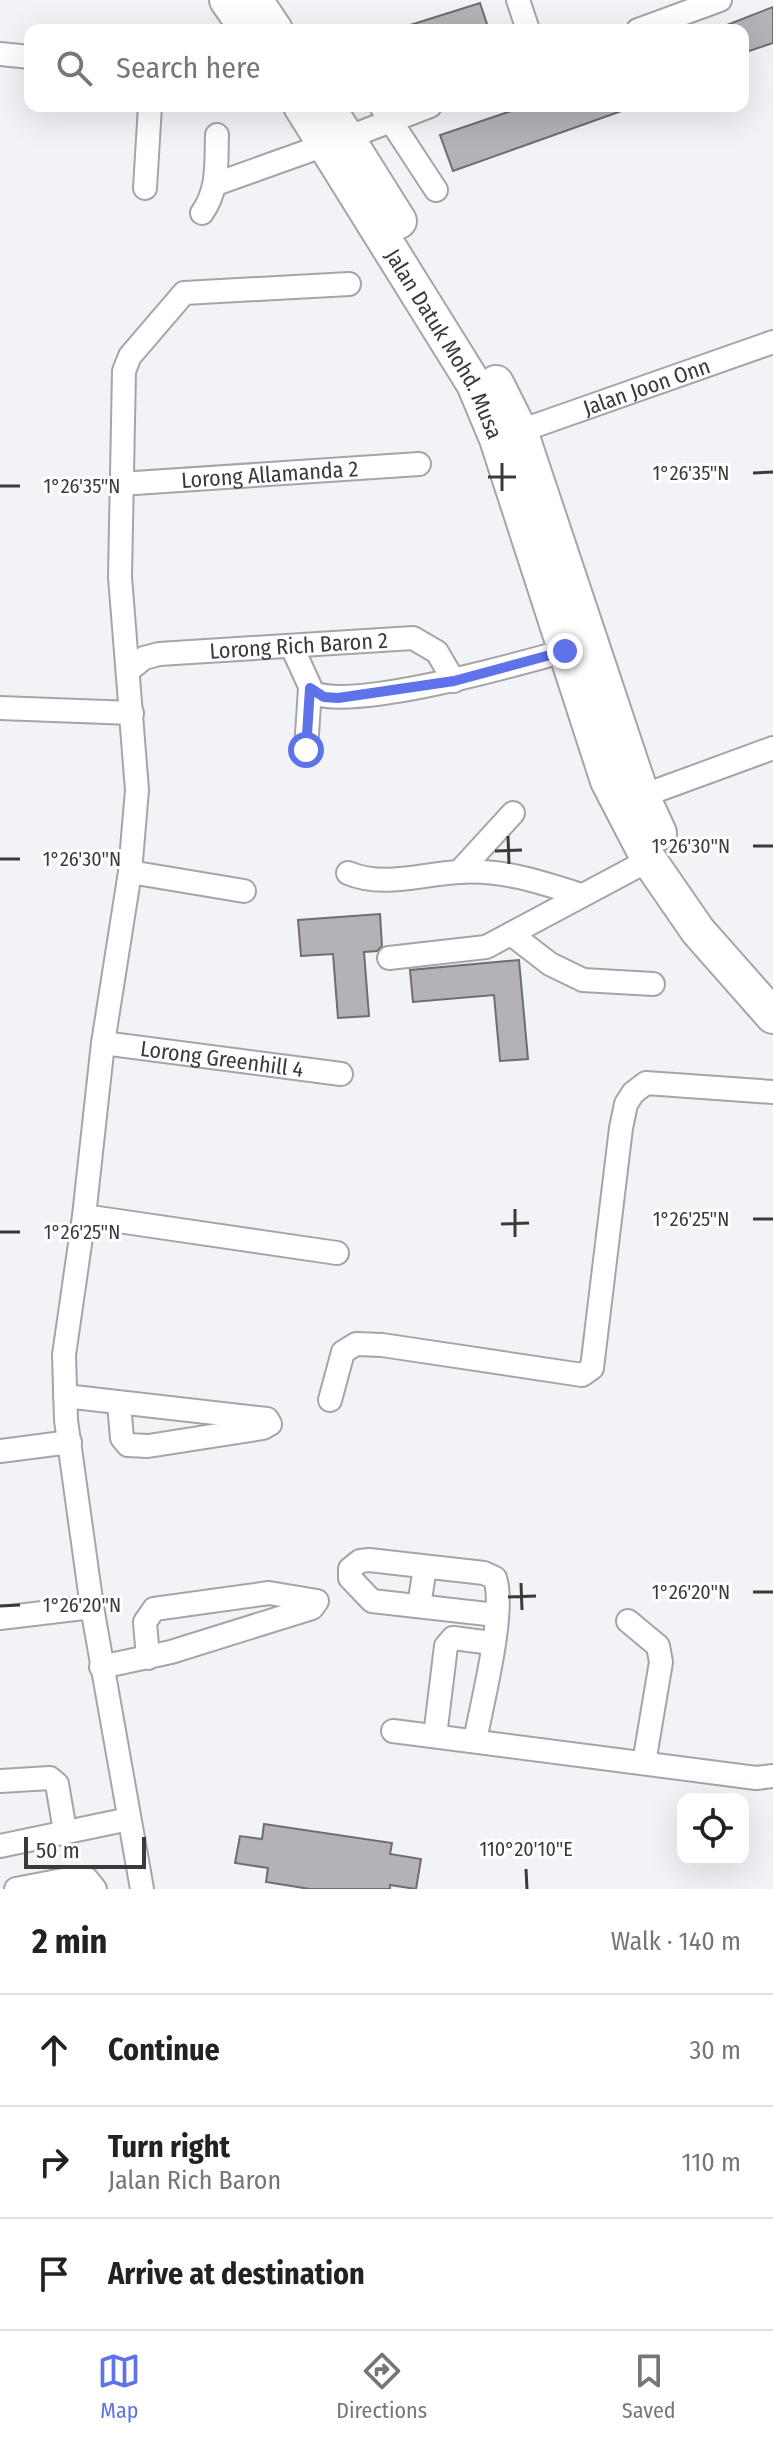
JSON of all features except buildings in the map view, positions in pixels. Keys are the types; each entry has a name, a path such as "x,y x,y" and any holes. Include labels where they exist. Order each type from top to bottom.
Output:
{"highway":[{"path":"227,0 244,24"},
{"path":"255,0 271,24"},
{"name":"Jalan Datuk Mohd. Musa","path":"307,112 337,141 492,376 520,431 642,796 708,924 773,995"},
{"name":"Jalan Datuk Mohd. Musa","path":"329,112 337,141 474,384 497,439 608,781 649,860 698,931 773,1016"},
{"path":"565,651 575,645 584,621"}],"street":[{"path":"518,0 526,24"},
{"path":"654,24 720,0"},
{"path":"0,54 24,56"},
{"path":"145,188 150,112"},
{"path":"216,184 337,141 385,113 436,190"},
{"path":"202,213 212,198 216,184 217,135"},
{"path":"142,1889 92,1607 70,1442 64,1355 84,1216 103,1043 130,872 137,790 120,577 124,371 130,356 184,293 349,284"},
{"name":"Jalan Joon Onn","path":"520,431 773,342"},
{"name":"Lorong Allamanda 2","path":"120,484 419,464"},
{"name":"Lorong Rich Baron 2","path":"128,671 144,658 159,654 413,638 437,652 454,681"},
{"path":"292,647 310,688 306,750"},
{"path":"310,688 324,697 338,698 454,681 565,651"},
{"path":"0,708 132,713"},
{"path":"642,796 773,748"},
{"path":"459,872 513,813"},
{"path":"389,958 486,947 649,860"},
{"path":"130,872 244,891"},
{"path":"348,873 367,881 459,872 512,873 581,895"},
{"path":"511,934 550,964 583,980 653,984"},
{"name":"Lorong Greenhill 4","path":"103,1043 341,1074"},
{"path":"330,1400 343,1352 356,1344 382,1345 582,1375 592,1368 621,1128 633,1093 646,1083 773,1092"},
{"path":"84,1216 337,1253"},
{"path":"65,1396 88,1396 119,1404 267,1419 270,1424 263,1428 148,1446 128,1445 122,1438 119,1404"},
{"path":"0,1451 70,1442"},
{"path":"475,1741 500,1593 495,1578 484,1573 369,1560 360,1561 350,1569 350,1578 372,1601 496,1615"},
{"path":"419,1606 425,1567"},
{"path":"101,1667 148,1658 312,1608 317,1601 269,1593 154,1609 145,1622 148,1658"},
{"path":"0,1618 92,1607"},
{"path":"628,1621 658,1646 661,1662 644,1763"},
{"path":"435,1736 446,1646 453,1638 492,1643"},
{"path":"393,1731 756,1778 773,1776"},
{"path":"0,1781 50,1778 57,1784 65,1831"},
{"path":"0,1846 129,1819"},
{"path":"16,1889 73,1878 87,1879 95,1889"}],"route":[{"path":"306,750 310,688 313,693 324,697 338,698 454,681 565,651"}]}
